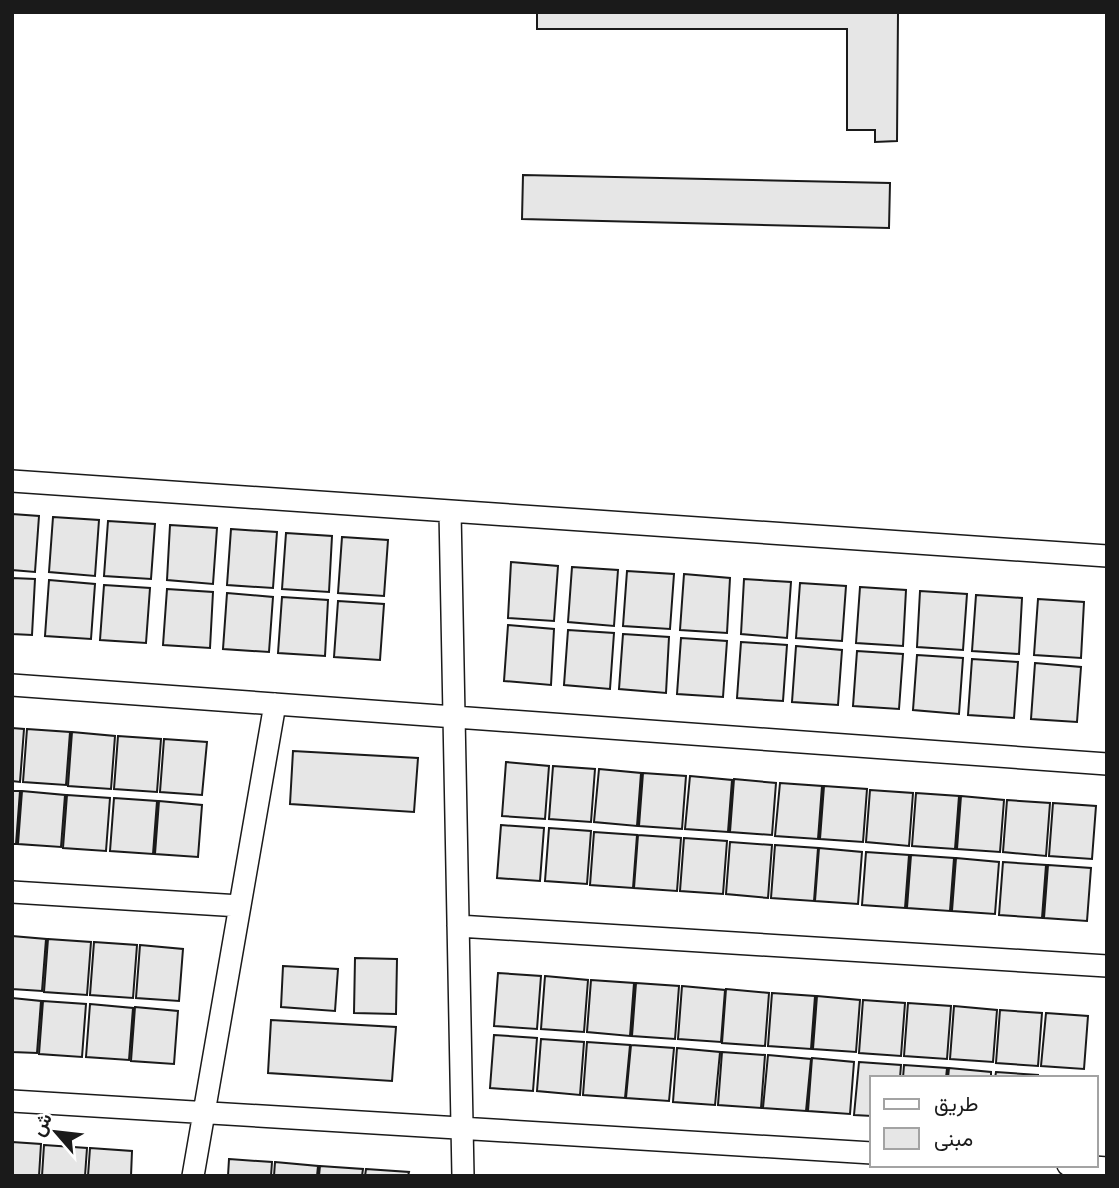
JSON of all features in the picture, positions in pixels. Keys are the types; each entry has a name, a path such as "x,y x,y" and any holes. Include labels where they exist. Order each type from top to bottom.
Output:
{"street":[{"path":"12,481 1107,556"},
{"path":"450,512 463,1176"},
{"path":"12,685 1107,764"},
{"path":"193,1176 275,704"},
{"path":"12,892 240,906"},
{"path":"458,926 1107,966"},
{"path":"12,1101 870,1153"}],"building":[{"path":"537,12 898,12 897,141 875,142 875,130 847,130 847,29 537,29"},
{"path":"523,175 890,183 889,228 522,219"},
{"path":"12,514 39,516 35,572 12,570"},
{"path":"53,517 99,520 95,576 49,572"},
{"path":"108,521 155,524 151,579 104,576"},
{"path":"170,525 217,528 213,584 167,580"},
{"path":"231,529 277,532 273,588 227,585"},
{"path":"286,533 332,536 329,592 282,589"},
{"path":"342,537 388,540 384,596 338,593"},
{"path":"511,562 558,566 554,621 508,618"},
{"path":"572,567 618,570 614,626 568,622"},
{"path":"627,571 674,574 670,629 623,626"},
{"path":"684,574 730,578 727,633 680,630"},
{"path":"12,578 35,579 32,635 12,634"},
{"path":"744,579 791,582 787,638 741,634"},
{"path":"49,580 95,584 91,639 45,636"},
{"path":"800,583 846,586 842,641 796,638"},
{"path":"104,585 150,588 146,643 100,640"},
{"path":"860,587 906,590 903,646 856,643"},
{"path":"167,589 213,592 210,648 163,645"},
{"path":"920,591 967,594 963,650 917,647"},
{"path":"227,593 273,597 269,652 223,649"},
{"path":"976,595 1022,598 1019,654 972,651"},
{"path":"282,597 328,600 325,656 278,653"},
{"path":"1038,599 1084,602 1081,658 1034,655"},
{"path":"338,601 384,604 380,660 334,657"},
{"path":"508,625 554,629 551,685 504,681"},
{"path":"568,630 614,633 610,689 564,685"},
{"path":"623,634 669,637 666,693 619,689"},
{"path":"681,638 727,641 723,697 677,694"},
{"path":"741,642 787,645 783,701 737,698"},
{"path":"796,646 842,650 838,705 792,702"},
{"path":"857,651 903,654 899,709 853,706"},
{"path":"917,655 963,658 959,714 913,710"},
{"path":"972,659 1018,662 1014,718 968,715"},
{"path":"1035,663 1081,667 1077,722 1031,719"},
{"path":"12,728 24,729 20,782 12,781"},
{"path":"27,729 70,732 66,785 23,782"},
{"path":"72,732 115,736 111,789 68,786"},
{"path":"118,736 161,739 157,792 114,789"},
{"path":"164,739 207,742 202,795 160,792"},
{"path":"293,751 418,758 414,812 290,804"},
{"path":"506,762 549,766 545,819 502,816"},
{"path":"553,766 595,769 591,822 549,819"},
{"path":"599,769 641,773 637,826 594,822"},
{"path":"643,773 686,776 682,829 639,826"},
{"path":"690,776 732,780 728,832 685,829"},
{"path":"734,779 776,783 772,835 730,832"},
{"path":"780,783 822,786 818,839 775,836"},
{"path":"824,786 867,789 863,842 820,839"},
{"path":"870,790 913,793 909,846 866,842"},
{"path":"12,791 20,791 16,844 12,844"},
{"path":"22,791 65,795 61,847 18,844"},
{"path":"916,793 959,796 955,849 912,846"},
{"path":"67,795 110,798 106,851 63,848"},
{"path":"961,796 1004,800 1000,852 957,849"},
{"path":"114,798 157,801 153,854 110,851"},
{"path":"1007,800 1050,803 1046,856 1003,852"},
{"path":"159,801 202,805 198,857 155,854"},
{"path":"1053,803 1096,806 1092,859 1049,856"},
{"path":"501,825 544,828 540,881 497,878"},
{"path":"549,828 591,831 587,884 545,881"},
{"path":"594,832 637,835 633,888 590,885"},
{"path":"638,835 681,838 677,891 634,888"},
{"path":"684,838 727,841 723,894 680,891"},
{"path":"730,842 772,845 768,898 726,894"},
{"path":"775,845 818,848 814,901 771,898"},
{"path":"819,848 862,852 858,904 815,901"},
{"path":"866,852 909,855 905,908 862,905"},
{"path":"911,855 954,858 950,911 907,908"},
{"path":"956,858 999,862 995,914 952,911"},
{"path":"1003,862 1046,865 1042,918 999,915"},
{"path":"1048,865 1091,868 1087,921 1044,918"},
{"path":"12,936 46,939 42,991 12,989"},
{"path":"48,939 91,942 87,995 44,992"},
{"path":"94,942 137,945 133,998 90,995"},
{"path":"140,945 183,949 179,1001 136,998"},
{"path":"355,958 397,959 396,1014 354,1013"},
{"path":"283,966 338,969 335,1011 281,1007"},
{"path":"498,973 541,976 537,1029 494,1026"},
{"path":"545,976 588,980 584,1032 541,1029"},
{"path":"591,980 634,983 630,1036 587,1032"},
{"path":"636,983 679,986 675,1039 632,1036"},
{"path":"682,986 725,990 721,1042 678,1039"},
{"path":"726,989 769,993 765,1046 722,1043"},
{"path":"772,993 815,996 811,1049 768,1046"},
{"path":"817,996 860,1000 856,1052 813,1049"},
{"path":"12,998 41,1001 37,1053 12,1052"},
{"path":"863,1000 905,1003 901,1056 859,1053"},
{"path":"43,1001 86,1004 82,1057 39,1054"},
{"path":"908,1003 951,1006 947,1059 904,1056"},
{"path":"90,1004 133,1008 129,1060 86,1057"},
{"path":"954,1006 997,1010 993,1062 950,1059"},
{"path":"135,1007 178,1011 174,1064 131,1061"},
{"path":"1000,1010 1042,1013 1038,1066 996,1063"},
{"path":"1046,1013 1088,1016 1084,1069 1041,1066"},
{"path":"271,1020 396,1027 392,1081 268,1073"},
{"path":"494,1035 537,1038 533,1091 490,1088"},
{"path":"541,1039 584,1042 580,1095 537,1091"},
{"path":"587,1042 630,1045 625,1098 583,1095"},
{"path":"631,1045 674,1048 669,1101 626,1098"},
{"path":"677,1048 720,1052 715,1105 673,1102"},
{"path":"722,1052 765,1055 761,1108 718,1105"},
{"path":"768,1055 811,1059 806,1111 763,1108"},
{"path":"812,1058 854,1062 850,1114 808,1111"},
{"path":"859,1062 901,1065 900,1076 870,1076 870,1116 854,1115"},
{"path":"904,1065 947,1068 946,1076 903,1076"},
{"path":"949,1068 991,1072 991,1076 948,1076"},
{"path":"996,1072 1038,1075 1038,1076 995,1076"},
{"path":"12,1142 41,1144 39,1176 12,1176"},
{"path":"44,1145 87,1148 85,1176 42,1176"},
{"path":"90,1148 132,1151 131,1176 88,1176"},
{"path":"229,1159 272,1162 271,1176 228,1176"},
{"path":"275,1162 318,1166 317,1176 274,1176"},
{"path":"320,1166 363,1169 362,1176 319,1176"},
{"path":"366,1169 409,1172 408,1176 365,1176"}]}
